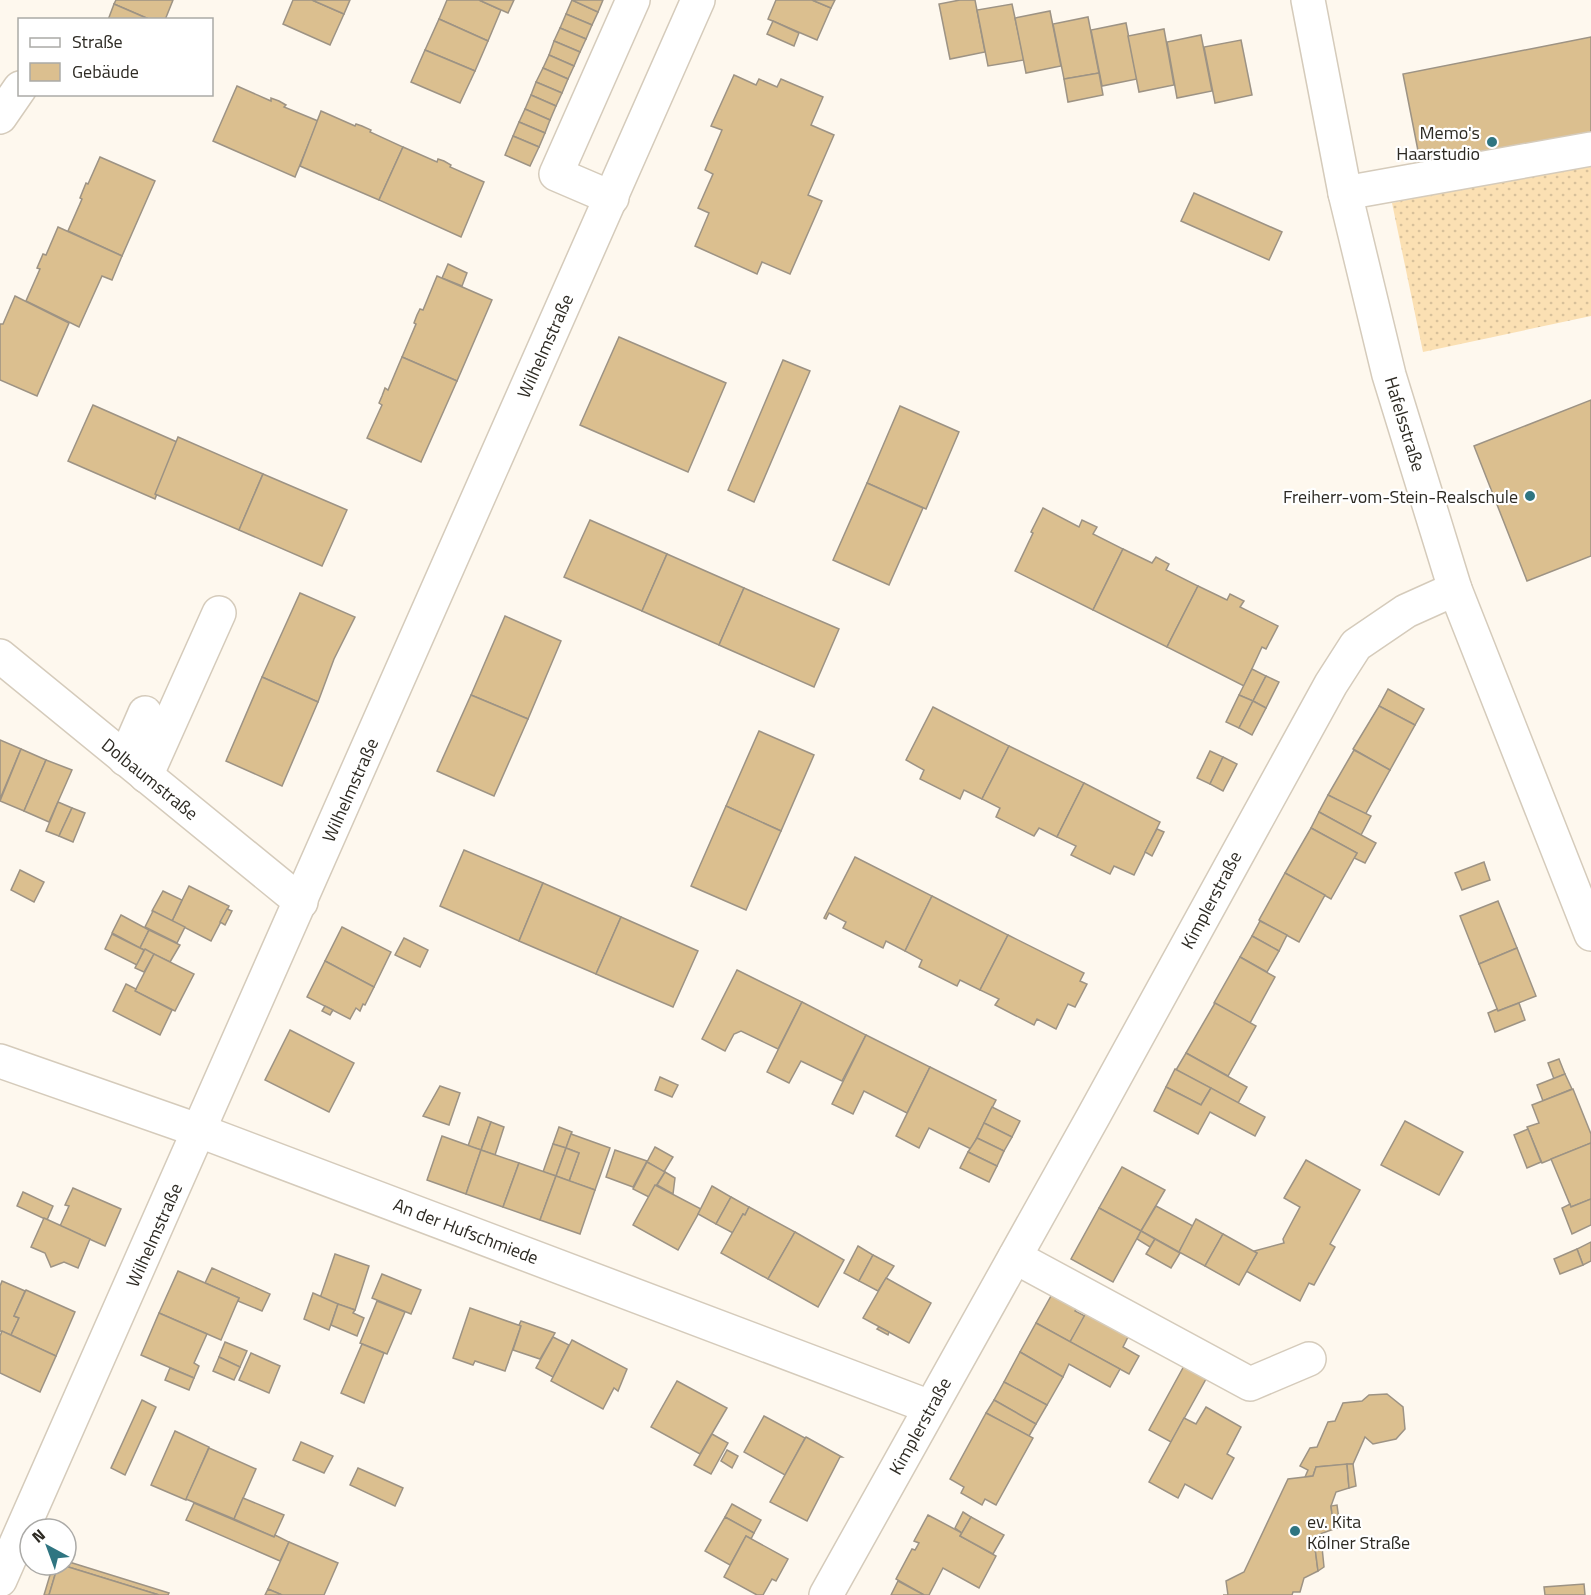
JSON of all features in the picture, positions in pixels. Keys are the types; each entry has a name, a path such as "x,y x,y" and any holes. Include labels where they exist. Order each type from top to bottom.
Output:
{"street":[{"path":"612,198 556,174 633,0"},
{"name":"Wilhelmstraße","path":"0,1580 698,0"},
{"name":"Hafelsstraße","path":"1308,0 1345,193 1389,375 1455,589 1591,934"},
{"path":"0,117 18,91"},
{"path":"1345,193 1591,149"},
{"name":"Kimplerstraße","path":"826,1595 1331,684 1356,645 1406,611 1455,589"},
{"path":"135,768 219,613"},
{"name":"Dolbaumstraße","path":"0,656 301,902"},
{"path":"135,768 145,713"},
{"name":"An der Hufschmiede","path":"0,1061 200,1131 930,1407"},
{"path":"1015,1257 1250,1384 1309,1359"}],"shaded area":[{"path":"1591,161 1591,316 1423,352 1392,203"}],"building":[{"path":"116,0 173,0 166,18 146,18 114,4"},
{"path":"293,0 312,0 344,14 330,45 283,24"},
{"path":"312,0 350,0 344,14"},
{"path":"447,0 479,0 501,10 488,41 439,19"},
{"path":"479,0 514,0 508,13"},
{"path":"572,0 598,12 592,25 566,14"},
{"path":"572,0 603,0 598,12"},
{"path":"776,0 812,0 831,8 817,40 768,19"},
{"path":"812,0 835,0 831,8"},
{"path":"975,0 985,52 950,59 939,4"},
{"path":"114,4 146,18 109,18"},
{"path":"1012,4 1024,60 988,66 977,10"},
{"path":"1050,11 1061,66 1026,73 1015,18"},
{"path":"566,14 592,25 586,39 560,28"},
{"path":"1088,17 1099,73 1064,79 1053,24"},
{"path":"439,19 488,41 475,71 425,50"},
{"path":"773,21 799,33 794,46 767,34"},
{"path":"1126,23 1137,79 1102,86 1091,30"},
{"path":"560,28 586,39 580,52 554,41"},
{"path":"1164,29 1174,85 1139,92 1128,36"},
{"path":"1201,35 1212,91 1177,98 1167,42"},
{"path":"1591,37 1591,138 1422,171 1403,74"},
{"path":"1241,40 1252,95 1215,103 1204,47"},
{"path":"554,41 580,52 574,66 549,55"},
{"path":"425,50 475,71 460,103 411,82"},
{"path":"549,55 574,66 568,79 543,68"},
{"path":"543,68 568,79 562,93 536,82"},
{"path":"1099,73 1103,95 1068,102 1064,79"},
{"path":"734,75 756,85 759,79 777,87 781,79 823,97 811,125 834,135 808,195 822,201 790,274 762,262 757,274 695,246 709,213 698,208 713,174 705,170 722,130 711,126"},
{"path":"536,82 562,93 556,106 531,95"},
{"path":"237,86 271,101 271,98 279,101 286,105 284,107 318,121 295,177 213,141"},
{"path":"531,95 556,106 550,120 525,109"},
{"path":"525,109 550,120 545,133 519,122"},
{"path":"321,111 355,126 356,124 362,126 403,147 379,200 300,166"},
{"path":"519,122 545,133 539,147 513,136"},
{"path":"513,136 539,147 530,166 505,155"},
{"path":"403,147 437,162 438,159 444,161 451,165 450,167 484,182 461,237 379,200"},
{"path":"100,157 155,181 122,256 68,231 82,199 80,198 86,183 88,184"},
{"path":"1194,193 1282,232 1269,260 1181,221"},
{"path":"58,227 122,256 112,280 102,276 79,327 26,301 40,269 37,268 43,254 46,255"},
{"path":"448,264 467,273 462,286 442,278"},
{"path":"437,276 492,300 457,381 402,357 416,324 414,323 417,315 420,309 423,310"},
{"path":"15,296 69,323 37,396 0,380 0,324 3,324"},
{"path":"619,337 726,383 688,472 580,425"},
{"path":"402,357 457,381 421,462 367,438 382,405 379,403 385,388 388,390"},
{"path":"783,360 810,371 754,502 728,490"},
{"path":"1591,400 1591,556 1527,581 1474,446"},
{"path":"93,405 177,442 155,499 68,461"},
{"path":"900,406 959,432 926,509 867,483"},
{"path":"178,437 263,474 239,530 155,494"},
{"path":"263,474 347,510 322,566 239,530"},
{"path":"867,483 923,508 889,585 833,560"},
{"path":"1043,508 1079,527 1082,520 1097,527 1093,534 1123,549 1093,610 1015,571"},
{"path":"590,520 667,554 642,611 564,577"},
{"path":"1123,549 1152,563 1156,557 1169,564 1166,570 1198,586 1167,647 1093,610"},
{"path":"667,554 744,588 719,645 642,611"},
{"path":"1198,586 1227,600 1230,594 1244,601 1240,607 1278,626 1266,649 1262,647 1244,686 1167,647"},
{"path":"744,588 839,629 814,687 719,645"},
{"path":"300,593 355,617 334,659 318,702 262,677"},
{"path":"505,616 561,641 528,719 471,695"},
{"path":"1252,669 1266,676 1253,701 1239,695"},
{"path":"1266,676 1279,682 1266,708 1253,701"},
{"path":"262,677 318,702 282,786 226,761"},
{"path":"1388,689 1424,709 1415,725 1379,706"},
{"path":"471,695 528,719 494,796 437,771"},
{"path":"1239,695 1253,701 1239,728 1226,722"},
{"path":"1253,701 1266,708 1252,735 1239,728"},
{"path":"1379,706 1415,725 1390,770 1353,749"},
{"path":"933,707 1009,746 982,799 964,790 960,799 920,779 924,770 906,760"},
{"path":"759,731 814,755 781,831 726,806"},
{"path":"0,740 21,749 0,799"},
{"path":"1009,746 1084,783 1057,837 1039,828 1034,836 996,817 1000,808 982,799"},
{"path":"21,749 46,760 24,811 0,801"},
{"path":"1354,750 1390,770 1365,815 1328,795"},
{"path":"1210,751 1223,757 1210,784 1197,778"},
{"path":"1223,757 1237,764 1223,791 1210,784"},
{"path":"46,760 72,770 49,822 24,811"},
{"path":"1084,783 1160,822 1134,875 1114,866 1110,874 1071,855 1076,846 1057,837"},
{"path":"1328,795 1371,816 1361,835 1319,812"},
{"path":"58,802 72,808 59,836 46,831"},
{"path":"726,806 781,831 746,910 691,886"},
{"path":"72,808 85,813 73,842 59,836"},
{"path":"1319,812 1376,843 1365,863 1354,858 1357,853 1311,828"},
{"path":"1311,828 1357,853 1331,899 1285,873"},
{"path":"1157,829 1164,832 1152,856 1145,852"},
{"path":"464,850 543,883 519,941 440,906"},
{"path":"855,857 932,896 905,951 886,941 883,948 843,928 846,922 829,913 826,919 824,918"},
{"path":"1484,862 1490,880 1462,890 1455,873"},
{"path":"20,870 44,882 34,902 11,890"},
{"path":"1285,873 1325,895 1299,942 1259,920"},
{"path":"543,883 621,917 596,974 519,941"},
{"path":"189,886 229,906 211,941 172,921"},
{"path":"163,891 182,900 172,921 152,911"},
{"path":"932,896 1008,935 980,990 960,980 957,986 919,967 922,960 905,951"},
{"path":"1498,901 1517,948 1479,964 1460,916"},
{"path":"227,909 232,911 225,925 220,922"},
{"path":"153,911 185,927 177,943 145,927"},
{"path":"121,915 149,930 140,948 112,933"},
{"path":"621,917 698,951 673,1007 596,974"},
{"path":"1260,921 1287,935 1279,951 1252,936"},
{"path":"342,927 391,952 374,987 325,961"},
{"path":"149,930 180,945 170,962 140,948"},
{"path":"112,934 144,950 137,965 105,949"},
{"path":"1008,935 1084,973 1080,981 1087,984 1075,1007 1068,1004 1056,1029 1037,1019 1034,1025 995,1005 999,999 980,990"},
{"path":"1252,936 1279,951 1267,972 1240,957"},
{"path":"404,938 428,950 420,967 395,955"},
{"path":"1517,948 1536,996 1498,1011 1479,964"},
{"path":"145,949 154,954 144,972 135,968"},
{"path":"154,954 194,974 175,1011 135,991"},
{"path":"1240,957 1275,977 1250,1023 1214,1003"},
{"path":"325,961 374,987 365,1005 363,1004 360,1011 356,1008 350,1019 307,997"},
{"path":"737,970 802,1002 778,1049 741,1031 734,1034 725,1051 702,1039"},
{"path":"126,984 172,1010 160,1035 113,1011"},
{"path":"802,1002 866,1035 842,1081 801,1061 789,1083 767,1072"},
{"path":"1215,1003 1256,1026 1228,1076 1186,1053"},
{"path":"1519,1003 1525,1020 1495,1032 1488,1013"},
{"path":"325,1006 333,1010 330,1015 322,1011"},
{"path":"290,1030 354,1063 329,1112 265,1080"},
{"path":"866,1035 930,1067 907,1113 864,1091 853,1114 832,1104"},
{"path":"1186,1053 1247,1087 1238,1103 1176,1070"},
{"path":"1559,1059 1565,1074 1554,1079 1548,1063"},
{"path":"930,1067 996,1100 971,1149 929,1128 919,1148 896,1136"},
{"path":"1175,1069 1211,1088 1201,1105 1166,1087"},
{"path":"1565,1074 1572,1089 1543,1101 1537,1085"},
{"path":"660,1077 678,1085 672,1097 655,1090"},
{"path":"440,1086 460,1093 449,1125 423,1116"},
{"path":"1166,1087 1201,1105 1211,1088 1265,1117 1255,1136 1210,1112 1198,1134 1154,1111"},
{"path":"1573,1089 1591,1134 1591,1143 1542,1163 1527,1127 1539,1123 1532,1105"},
{"path":"992,1107 1020,1121 1012,1137 984,1123"},
{"path":"478,1117 491,1122 481,1150 468,1146"},
{"path":"1405,1121 1463,1152 1439,1195 1381,1165"},
{"path":"491,1122 504,1127 495,1155 481,1150"},
{"path":"984,1123 1012,1137 1004,1151 977,1138"},
{"path":"559,1127 572,1132 566,1148 553,1144"},
{"path":"1528,1129 1541,1162 1527,1168 1514,1135"},
{"path":"571,1134 610,1148 595,1190 569,1181 579,1153 566,1148"},
{"path":"442,1136 481,1150 466,1194 427,1180"},
{"path":"977,1138 1004,1151 997,1166 968,1152"},
{"path":"1591,1143 1591,1199 1571,1207 1551,1159"},
{"path":"553,1144 566,1148 556,1176 543,1172"},
{"path":"655,1147 673,1157 664,1172 647,1162"},
{"path":"566,1148 579,1153 569,1181 556,1176"},
{"path":"481,1150 519,1163 503,1207 466,1194"},
{"path":"615,1150 647,1161 633,1187 606,1177"},
{"path":"968,1152 997,1166 989,1182 960,1168"},
{"path":"1306,1160 1360,1190 1330,1244 1335,1247 1314,1285 1309,1283 1300,1301 1246,1271 1257,1253 1254,1251 1284,1243 1283,1239 1300,1207 1284,1198"},
{"path":"647,1162 665,1172 649,1197 633,1189"},
{"path":"519,1163 556,1176 540,1220 503,1207"},
{"path":"1122,1167 1165,1190 1141,1231 1099,1208"},
{"path":"665,1172 675,1178 673,1194 657,1185"},
{"path":"556,1176 595,1190 580,1234 540,1220"},
{"path":"655,1185 701,1209 678,1250 633,1225"},
{"path":"712,1186 731,1197 716,1224 698,1214"},
{"path":"73,1188 121,1209 105,1246 60,1226 69,1206 65,1205"},
{"path":"23,1192 53,1206 47,1220 17,1206"},
{"path":"731,1197 749,1207 733,1233 716,1224"},
{"path":"1591,1199 1591,1225 1572,1234 1562,1208"},
{"path":"1156,1206 1193,1226 1179,1252 1141,1231"},
{"path":"749,1207 795,1232 768,1279 721,1253"},
{"path":"1099,1208 1141,1231 1113,1282 1071,1259"},
{"path":"44,1218 90,1239 78,1268 64,1262 51,1267 45,1253 31,1247"},
{"path":"1196,1219 1223,1234 1205,1266 1179,1252"},
{"path":"1141,1231 1155,1239 1150,1247 1137,1239"},
{"path":"795,1232 844,1260 818,1307 768,1279"},
{"path":"1223,1234 1257,1253 1239,1285 1205,1266"},
{"path":"1155,1239 1180,1253 1171,1268 1146,1254"},
{"path":"1591,1242 1591,1261 1583,1265 1577,1249"},
{"path":"858,1246 873,1255 859,1281 844,1273"},
{"path":"1577,1249 1583,1265 1560,1274 1554,1259"},
{"path":"335,1254 369,1266 355,1310 320,1298"},
{"path":"873,1255 894,1266 878,1291 859,1281"},
{"path":"212,1268 270,1294 262,1311 205,1283"},
{"path":"178,1271 239,1298 221,1340 159,1313"},
{"path":"382,1274 421,1290 411,1314 372,1298"},
{"path":"886,1278 931,1303 909,1343 863,1318"},
{"path":"2,1281 25,1291 14,1316 19,1318 11,1335 0,1331"},
{"path":"1056,1287 1081,1301 1075,1311 1085,1316 1070,1342 1036,1323"},
{"path":"26,1290 75,1312 56,1356 11,1335 19,1318 14,1316"},
{"path":"313,1293 338,1304 329,1330 304,1319"},
{"path":"377,1301 405,1312 387,1354 360,1343"},
{"path":"338,1304 355,1310 353,1313 364,1318 357,1336 331,1325"},
{"path":"470,1308 521,1326 505,1371 475,1361 473,1365 453,1358"},
{"path":"1087,1311 1129,1335 1123,1347 1139,1356 1129,1374 1070,1342"},
{"path":"159,1313 207,1334 194,1363 199,1366 194,1378 141,1355"},
{"path":"521,1321 555,1333 540,1359 513,1350"},
{"path":"1036,1323 1120,1369 1110,1387 1069,1364 1063,1377 1020,1352"},
{"path":"879,1327 889,1332 888,1335 877,1329"},
{"path":"2,1331 56,1356 40,1392 0,1373"},
{"path":"553,1337 569,1345 553,1377 536,1368"},
{"path":"572,1340 627,1369 618,1391 614,1388 603,1409 551,1381"},
{"path":"225,1342 247,1351 240,1367 219,1357"},
{"path":"362,1344 384,1353 364,1403 341,1393"},
{"path":"1020,1352 1063,1377 1047,1405 1004,1382"},
{"path":"251,1353 280,1366 269,1393 239,1380"},
{"path":"219,1357 240,1367 234,1380 213,1371"},
{"path":"1184,1366 1206,1379 1171,1442 1149,1430"},
{"path":"170,1368 194,1378 189,1390 165,1380"},
{"path":"677,1381 727,1408 700,1454 651,1427"},
{"path":"1004,1382 1047,1405 1036,1424 994,1400"},
{"path":"1387,1394 1403,1407 1405,1429 1396,1439 1373,1444 1365,1437 1353,1464 1316,1467 1313,1476 1305,1477 1308,1470 1300,1466 1310,1448 1317,1447 1328,1422 1335,1421 1343,1403 1362,1401 1369,1395"},
{"path":"142,1400 156,1407 125,1475 111,1468"},
{"path":"994,1400 1036,1424 1029,1436 986,1413"},
{"path":"1206,1407 1241,1427 1227,1454 1234,1458 1212,1499 1185,1484 1178,1498 1149,1482 1184,1418 1196,1424"},
{"path":"986,1413 1033,1438 996,1505 985,1499 982,1505 961,1493 964,1487 950,1479"},
{"path":"764,1416 805,1438 785,1475 744,1452"},
{"path":"175,1431 209,1447 186,1500 151,1485"},
{"path":"712,1434 728,1443 711,1474 694,1465"},
{"path":"806,1437 842,1457 807,1521 770,1502"},
{"path":"301,1442 333,1456 324,1473 293,1460"},
{"path":"209,1448 256,1469 234,1519 186,1499"},
{"path":"727,1450 738,1456 732,1468 721,1461"},
{"name":"ev. Kita Kölner Straße","path":"1347,1464 1349,1488 1336,1492 1331,1506 1334,1529 1320,1534 1315,1548 1318,1571 1304,1578 1300,1592 1293,1592 1292,1595 1228,1595 1226,1581 1244,1572 1288,1479 1313,1476 1316,1467"},
{"path":"1347,1464 1353,1464 1356,1486 1349,1488"},
{"path":"358,1468 403,1488 395,1506 350,1485"},
{"path":"243,1498 284,1515 274,1537 234,1519"},
{"path":"194,1503 289,1542 280,1561 186,1520"},
{"path":"732,1504 761,1520 754,1533 725,1517"},
{"path":"1337,1505 1340,1527 1334,1529 1331,1506"},
{"path":"963,1512 971,1517 962,1533 955,1528"},
{"path":"928,1515 962,1533 960,1536 996,1556 979,1588 943,1568 929,1595 924,1595 896,1579 912,1549 915,1550 919,1543 914,1541"},
{"path":"725,1517 754,1533 751,1539 746,1536 730,1565 705,1551"},
{"path":"971,1517 1004,1535 993,1554 960,1536"},
{"path":"746,1536 788,1559 776,1581 772,1579 763,1595 757,1595 724,1577"},
{"path":"289,1542 338,1563 324,1595 282,1595 268,1589"},
{"path":"1322,1547 1324,1567 1318,1571 1315,1548"},
{"path":"78,1565 169,1593 159,1595 78,1570"},
{"path":"78,1570 159,1595 49,1595 54,1577 78,1577"},
{"path":"49,1577 54,1577 49,1595 44,1595"},
{"path":"898,1581 924,1595 891,1595"},
{"path":"1584,1584 1585,1595 1545,1595 1544,1587"},
{"path":"268,1589 282,1595 265,1595"}],"place":[{"name":"Memo's Haarstudio","path":"1492,142"},
{"name":"Freiherr-vom-Stein-Realschule","path":"1530,496"},
{"name":"ev. Kita Kölner Straße","path":"1295,1531"}]}
